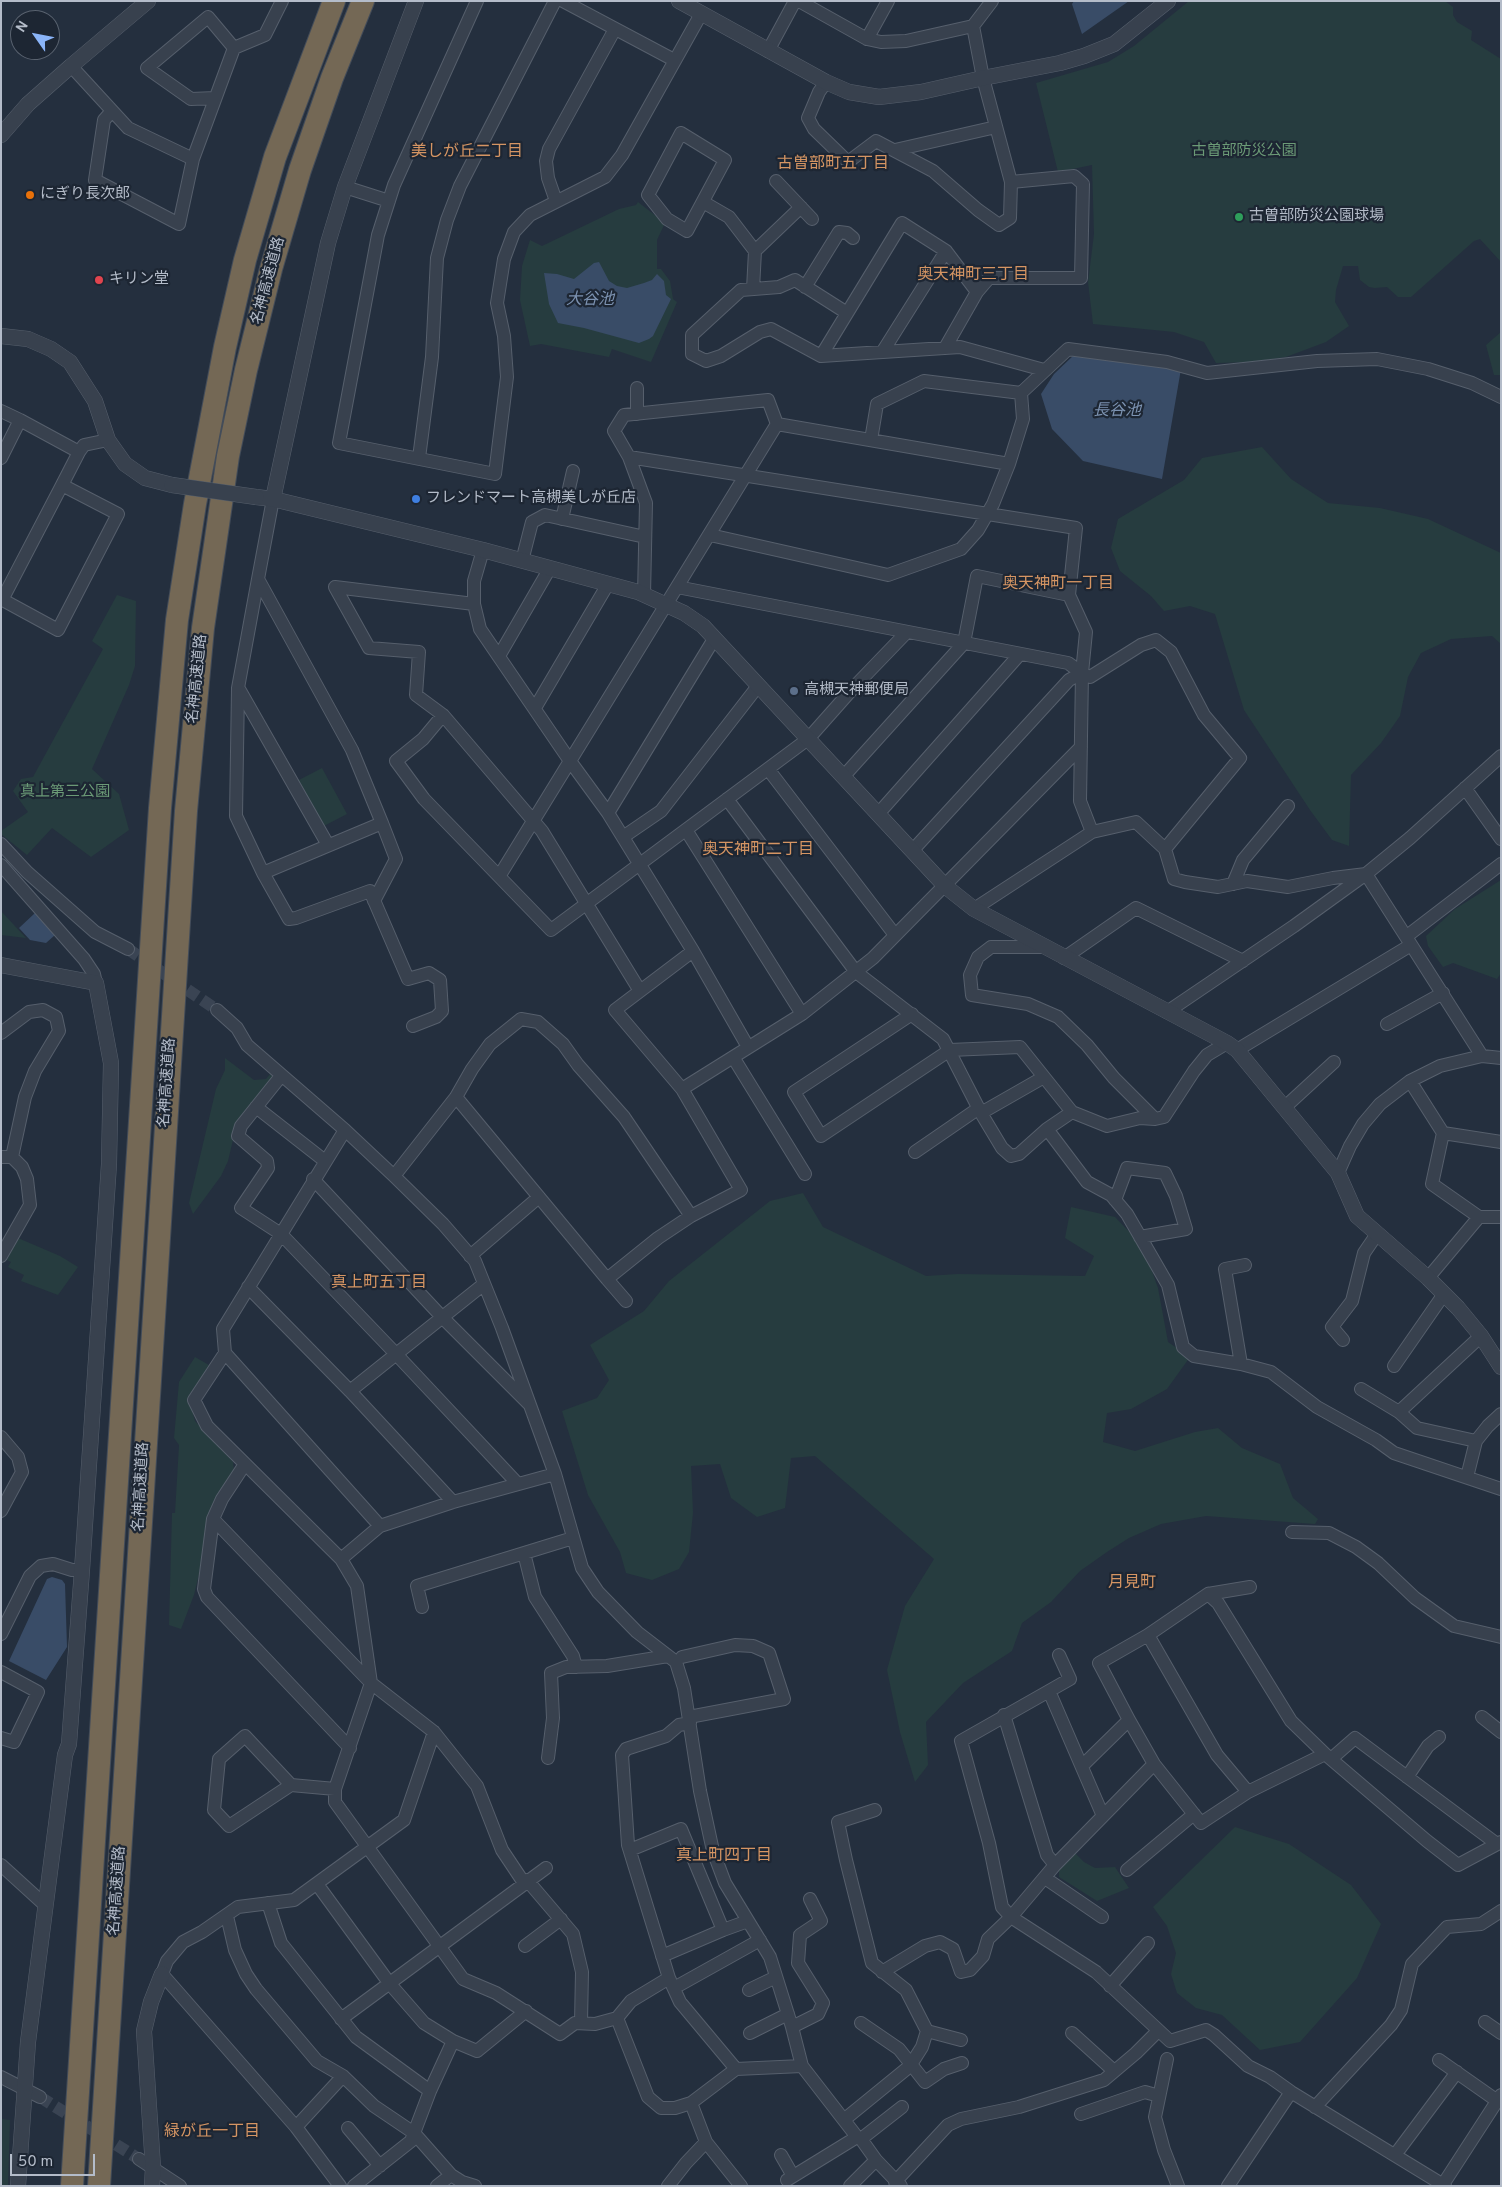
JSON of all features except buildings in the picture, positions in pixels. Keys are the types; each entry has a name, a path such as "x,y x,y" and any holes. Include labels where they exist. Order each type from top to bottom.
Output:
{"highway":[{"path":"225,347 239,255 267,153 301,58 324,1"},
{"name":"名神高速道路","path":"72,2186 167,715 177,620 195,504 225,347 245,260 275,157 334,1"},
{"name":"名神高速道路","path":"99,2186 187,802 203,628 228,456 246,370 271,269 300,170 332,78 363,1"},
{"path":"246,370 309,172 340,83 376,1"}],"street":[{"path":"1,135 28,104 148,1"},
{"path":"112,111 104,120 95,180 179,224 193,159 234,48 265,36 282,1"},
{"path":"413,1026 436,1017 442,1011 440,980 429,973 408,979 370,891 289,919 263,873 236,816 238,688 273,499 313,307 328,242 345,187 416,1"},
{"path":"477,1 394,185 378,235 339,443 495,474 506,378 504,336 497,303 504,259 514,232 530,215 605,176 622,155 674,60 702,14"},
{"path":"419,458 432,357 437,258 447,220 460,186 555,1"},
{"path":"563,1 674,60"},
{"path":"679,1 826,82 849,92 879,97 921,92 1060,63 1114,44 1168,1"},
{"path":"768,51 794,1"},
{"path":"799,1 867,38 881,42 906,41 972,26 992,1"},
{"path":"867,38 888,1"},
{"path":"215,98 191,99 147,68 208,18 234,48"},
{"path":"826,82 819,92 808,118 814,129 848,162 876,141 933,171 978,210 999,225 1010,218 1011,182 983,78 972,26"},
{"path":"556,201 548,178 546,162 549,149 615,29"},
{"path":"70,66 128,128 193,159"},
{"path":"895,150 996,127"},
{"path":"681,133 726,160 703,202 687,231 667,220 648,195 681,133"},
{"path":"945,348 977,292 989,278 1081,278 1083,184 1074,176 1011,182"},
{"path":"776,181 812,219"},
{"path":"345,187 389,201"},
{"path":"703,202 729,216 755,251 753,289"},
{"path":"755,251 800,207"},
{"path":"821,356 902,222 946,251 977,292"},
{"path":"805,287 839,232 853,238"},
{"path":"883,351 946,251"},
{"path":"847,313 795,280 778,287 741,290 692,335 692,354 706,361 721,356 760,332 771,330 821,356 960,347 1044,370"},
{"path":"1,336 28,340 51,349 70,362 96,401 108,440 125,464 145,478 172,485 273,499 483,550 644,595 666,604 703,626 945,886 974,909 1232,1046 1285,1107 1338,1173 1357,1216 1444,1294 1481,1336 1501,1367"},
{"path":"710,535 888,575 961,549 978,530 988,513 1010,464 1023,420 1021,393 1068,349 1167,362 1207,372 1316,361 1378,359 1428,369 1472,383 1501,397"},
{"path":"871,440 878,404 924,381 1021,393"},
{"path":"637,388 637,414"},
{"path":"644,595 646,503 629,457 614,431 624,416 768,400 777,424"},
{"path":"1,411 78,452"},
{"path":"1,458 20,420"},
{"path":"777,424 1010,464"},
{"path":"500,875 777,424"},
{"path":"62,484 118,514 58,630 2,600 78,452 84,445 108,440"},
{"path":"629,457 747,474 1076,528 1069,595 1086,632 1082,673 1080,801 1092,832"},
{"path":"562,519 573,471"},
{"path":"522,561 532,522 545,515 645,537"},
{"path":"483,550 474,581 474,604 480,629 608,813 693,951 748,1047"},
{"path":"499,656 550,568"},
{"path":"843,777 964,643 977,576 1069,595"},
{"path":"258,580 352,750 396,859 374,901"},
{"path":"535,708 608,584"},
{"path":"474,604 335,587 369,648 419,652 416,695 443,715 542,831 640,991"},
{"path":"677,587 1068,663 1090,677 1141,646 1156,640 1172,652 1204,715 1240,758 1165,850"},
{"path":"443,715 423,739 396,761 424,799 552,930 808,739 907,632"},
{"path":"608,813 714,638"},
{"path":"878,814 1020,654"},
{"path":"912,851 1069,680 1082,673"},
{"path":"623,837 661,810 758,686"},
{"path":"238,688 328,845"},
{"path":"682,1089 802,1014 856,972 945,886 1081,746"},
{"path":"1168,1012 1366,874 1501,756"},
{"path":"768,769 895,935"},
{"path":"1465,788 1501,839"},
{"path":"727,799 856,972 943,1039 980,1111 1002,1148 1011,1156 1019,1154 1047,1129 1072,1112"},
{"path":"1233,884 1243,860 1288,806"},
{"path":"974,909 1092,832 1136,822 1165,850 1174,879 1218,887 1247,881 1288,887 1366,874"},
{"path":"263,873 382,823"},
{"path":"686,830 802,1014"},
{"path":"1,844 27,872 95,932 128,949"},
{"path":"912,1014 794,1092 821,1136 950,1050 1020,1047 1072,1112 1107,1126 1140,1118 1155,1119 1164,1117 1194,1071 1207,1055 1232,1046 1409,940 1501,864"},
{"path":"1,865 84,959 94,974 111,1063 109,1164 82,1570 68,1744 45,1905 24,2090 18,2186"},
{"path":"1366,874 1482,1056"},
{"path":"1064,958 1136,908 1243,961"},
{"path":"1044,947 991,947 978,957 970,975 972,995 1028,1004 1058,1018 1087,1046 1114,1078 1155,1119"},
{"path":"607,1279 658,1238 690,1216 741,1190 682,1089 615,1010 693,951"},
{"path":"1,965 96,983"},
{"path":"1387,1024 1443,993"},
{"path":"1,1034 29,1012 43,1010 56,1016 58,1031 34,1071 7,1157 22,1167 27,1180 30,1204 5,1239 1,1256"},
{"path":"217,1010 237,1028 247,1046 345,1130 394,1176 443,1224 475,1261 555,1474 582,1568 598,1592 637,1632 676,1662 684,1688 700,1791 713,1851 725,1883 770,1957 802,2066 876,2160 898,2184 948,2125 961,2119 1019,2107 1104,2080 1136,2053 1158,2031"},
{"path":"394,1176 456,1097 472,1069 490,1044 520,1019 538,1022 563,1044 578,1065 624,1117 690,1216"},
{"path":"1338,1173 1350,1146 1363,1124 1380,1104 1410,1081 1440,1066 1482,1056 1501,1058"},
{"path":"733,1057 805,1174"},
{"path":"1285,1107 1334,1062"},
{"path":"281,1076 241,1126 238,1136 267,1161 268,1168 240,1208 281,1234 518,1484"},
{"path":"915,1152 980,1111 1044,1077"},
{"path":"1410,1081 1443,1133 1432,1184 1478,1217 1501,1217"},
{"path":"456,1097 626,1301"},
{"path":"256,1107 325,1161"},
{"path":"1047,1129 1087,1182 1111,1195 1127,1214 1168,1285 1183,1347 1194,1356 1241,1364 1271,1372 1317,1407 1376,1440 1394,1453 1501,1489"},
{"path":"345,1130 222,1329 224,1353 380,1526"},
{"path":"1443,1133 1501,1142"},
{"path":"1115,1200 1127,1168 1165,1173 1176,1196 1186,1229 1140,1236"},
{"path":"313,1179 442,1317 531,1406"},
{"path":"470,1256 539,1197"},
{"path":"1428,1278 1478,1217"},
{"path":"1344,1340 1332,1327 1352,1301 1364,1253 1377,1234"},
{"path":"1241,1364 1225,1269 1245,1265"},
{"path":"350,1391 484,1284"},
{"path":"248,1287 350,1391 453,1502"},
{"path":"1394,1366 1444,1294"},
{"path":"1399,1412 1481,1336"},
{"path":"224,1353 194,1400 207,1426 341,1560 357,1586 371,1683 335,1789 335,1802 463,1979 496,1993 560,2034 574,2023 595,2024 617,2018 631,2001 760,1940"},
{"path":"1361,1389 1399,1412 1417,1428 1476,1441"},
{"path":"1466,1477 1476,1441 1501,1414"},
{"path":"1,1437 18,1457 22,1472 1,1510"},
{"path":"245,1464 222,1499 214,1519 204,1589 207,1597 350,1748"},
{"path":"341,1560 380,1526 453,1502 555,1474"},
{"path":"214,1519 371,1683 434,1732 476,1786 502,1850 526,1882 561,1919 572,1934 582,1972 582,2022"},
{"path":"1292,1532 1329,1533 1356,1547 1378,1563 1415,1598 1454,1626 1501,1637"},
{"path":"422,1607 417,1586 573,1538"},
{"path":"524,1553 535,1597 574,1656 576,1667"},
{"path":"1,1634 30,1576 41,1566 53,1564 72,1570 82,1570"},
{"path":"1208,1594 1218,1603 1291,1721 1328,1756 1426,1841 1458,1865 1499,1843 1355,1738 1328,1756 1248,1792 1201,1823 1154,1764 1128,1720 1099,1663 1148,1635 1208,1594 1250,1587"},
{"path":"1148,1635 1217,1755 1248,1792"},
{"path":"682,1657 734,1645 753,1646 769,1653 784,1699 689,1720 679,1725 666,1736 626,1749 622,1755 630,1850 671,1983 680,2002 736,2069"},
{"path":"1059,1655 1070,1679 961,1740 989,1844 1002,1907 1011,1917 1096,1972 1170,2041 1206,2030 1248,2066 1270,2077 1315,2107 1443,2185 1499,2098 1439,2060"},
{"path":"548,1758 552,1718 550,1673 566,1667 606,1666 668,1656"},
{"path":"1,1672 38,1692 14,1742 1,1738"},
{"path":"1049,1691 1103,1816"},
{"path":"1004,1715 1046,1855 1055,1865"},
{"path":"1482,1717 1501,1732"},
{"path":"1082,1766 1128,1720"},
{"path":"152,2186 153,2167 144,2031 151,2002 167,1961 183,1942 227,1916 238,1907 294,1900 404,1820 434,1732"},
{"path":"291,1785 245,1736 219,1758 214,1810 229,1826 291,1785 335,1789"},
{"path":"1407,1777 1428,1746 1439,1737"},
{"path":"882,1972 925,1946 940,1942 953,1949 960,1972 970,1970 983,1956 988,1939 1011,1917 1055,1865 1154,1764"},
{"path":"845,2119 910,2066 922,2047 927,2031 906,1990 872,1963 838,1822 875,1810"},
{"path":"1127,1870 1194,1814"},
{"path":"630,1850 682,1829 724,1930"},
{"path":"1,1865 45,1905"},
{"path":"341,2019 546,1868"},
{"path":"1045,1878 1102,1917"},
{"path":"317,1884 390,1984 424,2023 453,2041 477,2051 526,2011"},
{"path":"792,2027 818,2014 823,2003 798,1963 800,1935 821,1921 810,1899"},
{"path":"268,1903 281,1943 356,2037 430,2091"},
{"path":"1315,2107 1391,2025 1401,2010 1412,1964 1447,1927 1481,1924 1501,1911"},
{"path":"227,1916 235,1950 256,1989 317,2061 343,2076 374,2106 414,2134 461,2184 475,2186"},
{"path":"525,1946 561,1919"},
{"path":"662,1956 748,1921"},
{"path":"1110,1986 1148,1943"},
{"path":"162,1974 296,2127 340,2186"},
{"path":"749,1990 776,1977"},
{"path":"750,2033 788,2014"},
{"path":"617,2018 648,2097 662,2108 675,2108 691,2103 736,2069 802,2066"},
{"path":"1485,2022 1501,2033"},
{"path":"861,2023 899,2049 910,2066 925,2082 944,2069 962,2062"},
{"path":"927,2031 960,2040"},
{"path":"1072,2033 1114,2071"},
{"path":"354,2186 411,2141 430,2091 453,2041"},
{"path":"1167,2059 1155,2117 1178,2186"},
{"path":"1395,2155 1457,2072"},
{"path":"296,2127 343,2076"},
{"path":"1,2077 40,2097"},
{"path":"1081,2114 1145,2092 1159,2096"},
{"path":"1228,2186 1291,2092"},
{"path":"691,2103 706,2142 741,2186"},
{"path":"781,2155 790,2178 859,2138 902,2107"},
{"path":"348,2128 380,2166"},
{"path":"668,2186 706,2142"},
{"path":"139,2159 180,2186"},
{"path":"850,2186 876,2160"},
{"path":"437,2186 451,2175"}],"green space":[{"name":"古曽部防災公園","path":"1189,1 1445,1 1453,7 1453,15 1457,22 1472,31 1471,40 1501,59 1501,262 1480,239 1474,241 1411,297 1398,297 1387,287 1369,287 1360,280 1358,266 1343,266 1336,290 1335,302 1349,326 1326,342 1286,357 1253,362 1216,363 1204,342 1174,332 1093,324 1088,282 1094,234 1092,165 1058,172 1036,83 1108,62 1134,46"},
{"path":"638,202 665,223 657,240 657,269 661,269 670,281 673,299 677,302 651,362 612,349 609,357 541,344 530,346 520,300 522,266 530,240 542,246 619,209 636,205"},
{"path":"1501,332 1501,375 1494,375 1486,345"},
{"path":"1262,447 1291,479 1328,503 1380,508 1428,519 1501,553 1501,644 1492,636 1451,639 1421,653 1408,677 1400,716 1381,743 1351,775 1349,846 1332,840 1244,710 1215,614 1190,606 1164,611 1151,596 1120,571 1111,548 1118,519 1184,480 1202,458"},
{"name":"真上第三公園","path":"117,595 136,601 135,666 129,685 92,769 119,794 129,830 91,857 52,828 27,855 1,834 1,831 28,812 13,791 21,779 33,777 103,649 92,641"},
{"path":"322,768 347,814 322,827 297,781"},
{"path":"1501,880 1501,973 1497,979 1453,963 1443,967 1428,946 1426,936 1455,909"},
{"path":"1,911 26,938 1,935"},
{"path":"225,1058 254,1080 266,1079 270,1074 273,1081 237,1123 228,1161 221,1176 193,1214 189,1203 216,1089 225,1070"},
{"path":"803,1193 823,1227 926,1276 958,1274 1085,1276 1094,1256 1065,1238 1071,1207 1115,1217 1143,1246 1158,1288 1168,1342 1190,1357 1167,1389 1131,1409 1107,1413 1103,1442 1135,1451 1195,1432 1218,1428 1242,1448 1280,1464 1293,1498 1318,1519 1315,1524 1206,1516 1161,1524 1129,1538 1107,1552 1080,1571 1051,1602 1022,1623 1012,1651 963,1683 926,1722 928,1765 915,1782 900,1732 887,1670 905,1606 934,1559 815,1456 791,1458 785,1508 757,1517 731,1498 720,1464 691,1466 693,1513 689,1552 679,1569 652,1580 626,1573 620,1552 588,1495 562,1411 597,1398 609,1380 590,1345 644,1311 669,1281 770,1201"},
{"path":"18,1238 60,1256 78,1267 58,1295 21,1281 24,1275 8,1267 11,1262 7,1260"},
{"path":"195,1357 209,1365 189,1399 195,1421 233,1462 234,1471 218,1495 194,1595 181,1629 169,1625 172,1513 175,1513 179,1445 174,1438 179,1382"},
{"path":"1235,1827 1289,1844 1351,1885 1381,1924 1357,1978 1300,2042 1260,2050 1222,2015 1196,2008 1177,1993 1171,1974 1176,1953 1167,1926 1153,1907"},
{"path":"1075,1853 1084,1862 1095,1868 1115,1867 1129,1888 1097,1901 1059,1877 1059,1870"},
{"path":"1,2119 10,2120 8,2186 1,2186"}],"water":[{"path":"1074,1 1129,1 1082,34 1072,4"},
{"name":"大谷池","path":"599,262 609,281 617,286 627,288 644,283 652,280 657,274 664,281 666,295 671,299 653,336 649,339 639,343 558,323 549,304 544,273 557,274 574,279 594,263"},
{"name":"長谷池","path":"1075,354 1181,369 1162,479 1083,461 1052,429 1041,394 1054,374"},
{"path":"35,913 55,935 46,943 30,940 19,928"},
{"path":"52,1577 62,1580 65,1584 67,1647 46,1680 9,1661 47,1579"}],"tunnel":[{"path":"128,949 217,1010"},
{"path":"40,2097 139,2159"}],"place":[{"name":"にぎり長次郎","path":"30,195"},
{"name":"古曽部防災公園球場","path":"1239,217"},
{"name":"キリン堂","path":"99,280"},
{"name":"フレンドマート高槻美しが丘店","path":"416,499"},
{"name":"高槻天神郵便局","path":"794,691"}],"district":[{"name":"美しが丘二丁目","path":"467,153"},
{"name":"古曽部町五丁目","path":"833,165"},
{"name":"奥天神町三丁目","path":"973,276"},
{"name":"奥天神町一丁目","path":"1058,585"},
{"name":"奥天神町二丁目","path":"758,851"},
{"name":"真上町五丁目","path":"379,1284"},
{"name":"月見町","path":"1132,1584"},
{"name":"真上町四丁目","path":"724,1857"},
{"name":"緑が丘一丁目","path":"212,2133"}]}
